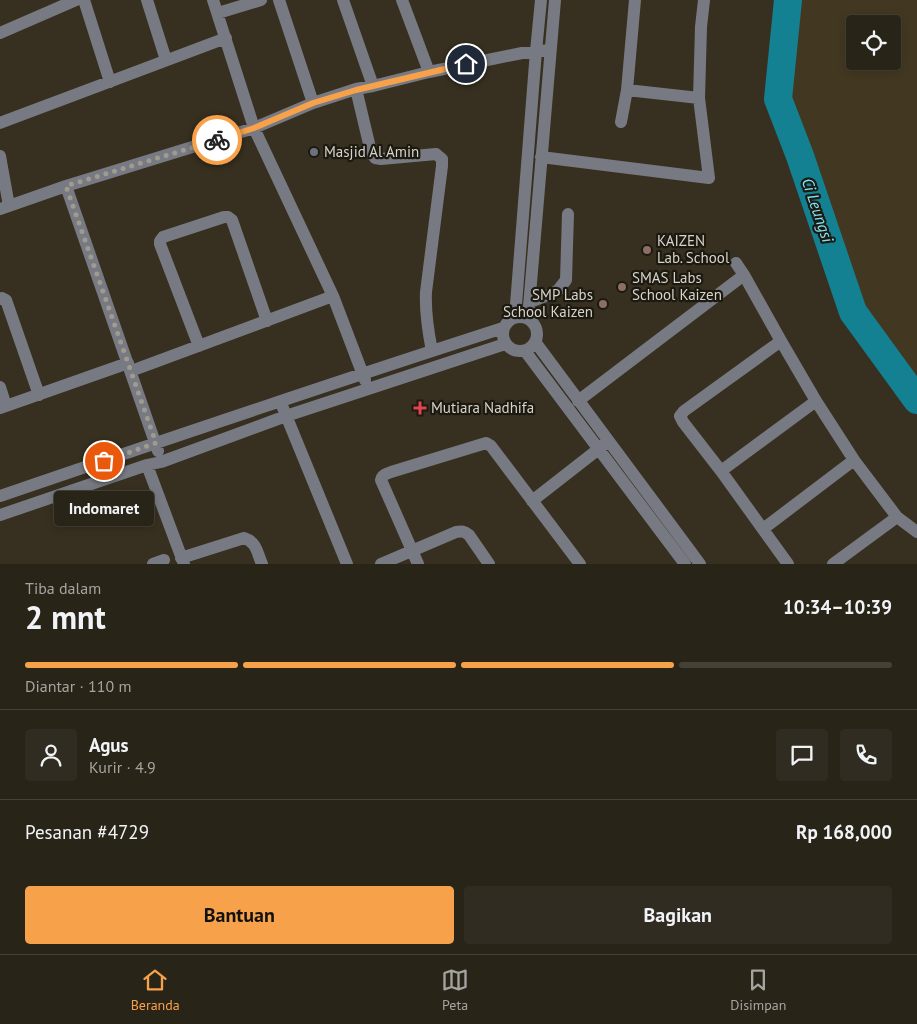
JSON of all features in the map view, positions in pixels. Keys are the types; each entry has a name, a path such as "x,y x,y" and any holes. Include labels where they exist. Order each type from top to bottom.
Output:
{"street":[{"path":"0,33 76,0"},
{"path":"84,0 110,82"},
{"path":"147,0 166,60"},
{"path":"213,0 254,128 333,296 364,374 368,389"},
{"path":"218,13 261,0"},
{"path":"279,0 313,103"},
{"path":"343,0 373,86"},
{"path":"402,0 429,72"},
{"path":"521,318 536,51 541,0"},
{"path":"521,318 530,302 555,0"},
{"path":"621,122 627,90 634,0"},
{"path":"541,157 709,178 699,98 701,27 704,0"},
{"path":"0,123 226,38"},
{"path":"0,156 4,208 66,186 254,128 313,103 356,90 429,72 536,51 550,50"},
{"path":"356,90 370,152 375,158 436,154 442,159 425,304 432,351"},
{"path":"627,90 699,98"},
{"path":"66,186 161,462"},
{"path":"530,302 554,293 566,280 568,214"},
{"path":"199,346 160,244 163,237 224,217 230,218 267,321"},
{"path":"736,263 780,341 854,460 897,517 917,532"},
{"path":"578,401 744,275"},
{"path":"0,387 3,407 199,346 333,296"},
{"path":"0,298 6,300 39,395"},
{"path":"521,318 534,322 538,336 536,343 525,351 517,352 510,349 505,344 502,336 504,328 508,321 521,318"},
{"path":"0,496 280,401 504,328"},
{"path":"780,341 681,413 680,416 788,564"},
{"path":"536,343 578,401 604,446 685,564"},
{"path":"0,515 147,465 161,462 286,416 505,344"},
{"path":"525,351 700,564"},
{"path":"280,401 346,564"},
{"path":"721,471 816,401"},
{"path":"418,564 381,480 383,475 486,442 580,564"},
{"path":"532,501 604,446"},
{"path":"762,528 854,460"},
{"path":"147,465 183,561 244,538 254,544 262,564"},
{"path":"833,564 897,517"},
{"path":"381,564 462,531 469,535 489,564"}],"shaded area":[{"path":"788,0 917,0 917,400 853,312 800,156 778,99"}],"waterway":[{"name":"Ci Leungsi","path":"788,0 778,99 800,156 853,312 917,400"}],"way so far":[{"path":"104,461 156,443 66,186 217,140"}],"place":[{"name":"Masjid Al Amin","path":"314,152"},
{"name":"KAIZEN Lab. School","path":"647,250"},
{"name":"SMAS Labs School Kaizen","path":"622,287"},
{"name":"SMP Labs School Kaizen","path":"603,304"},
{"name":"Mutiara Nadhifa","path":"420,408"},
{"name":"Indomaret","path":"104,461"}],"route":[{"path":"217,140 254,128 313,103 356,90 466,64"}]}
